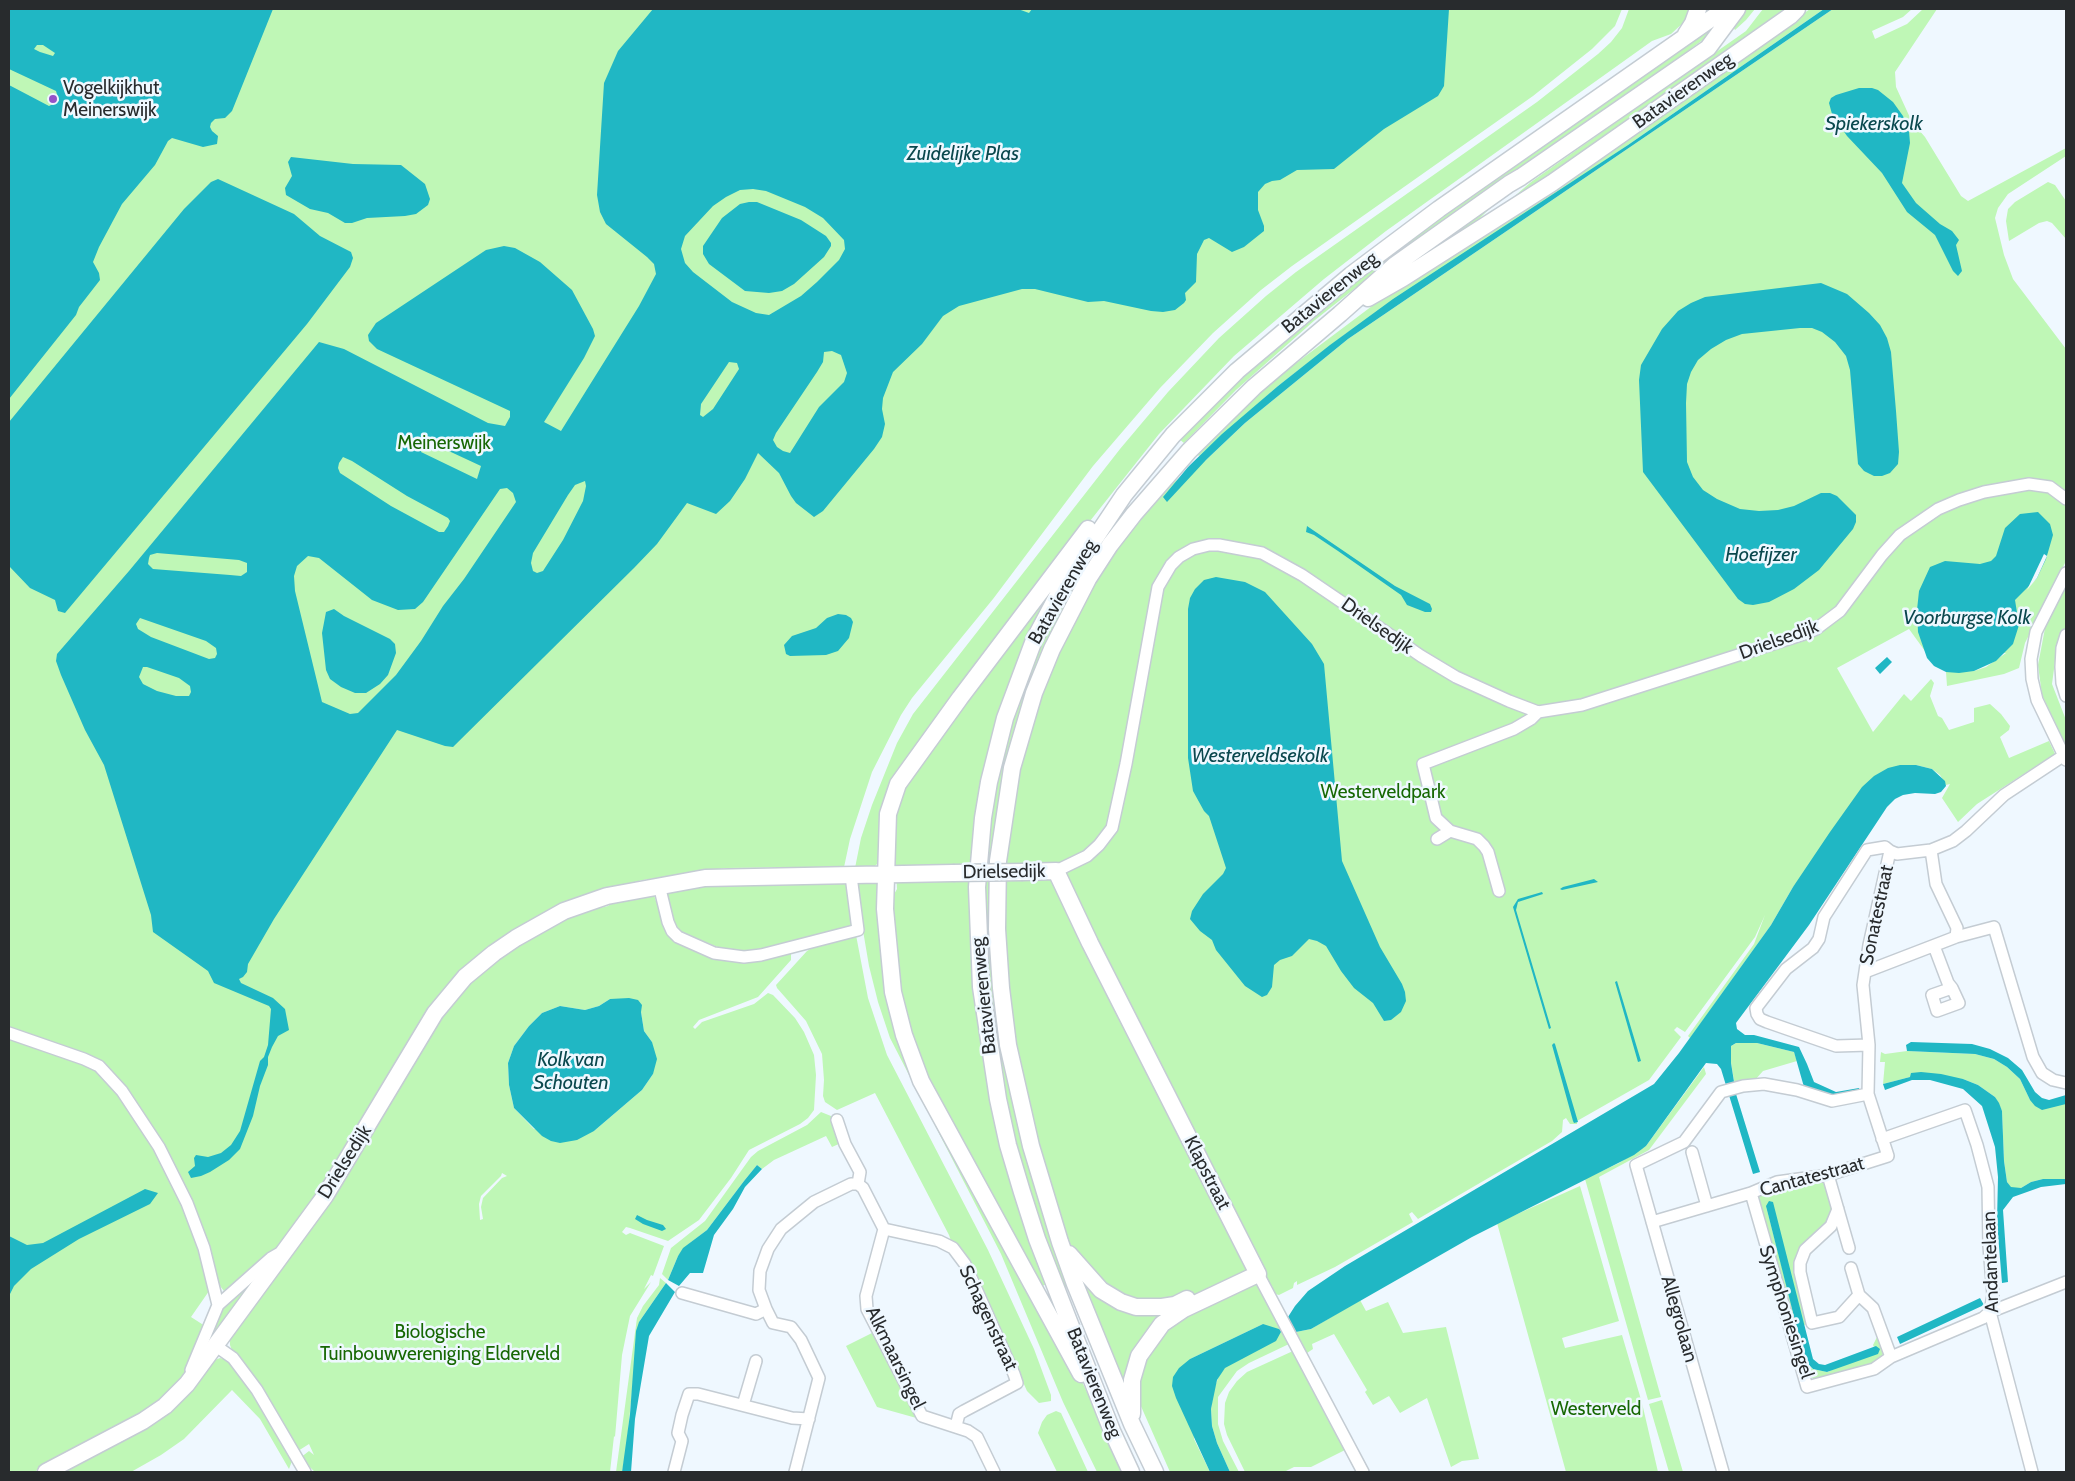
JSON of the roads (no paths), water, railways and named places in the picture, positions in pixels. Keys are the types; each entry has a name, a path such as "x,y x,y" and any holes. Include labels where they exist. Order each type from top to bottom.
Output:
{"main road":[{"path":"1684,38 1694,23 1698,9"},
{"name":"Batavierenweg","path":"1131,1472 1112,1431 1038,1239 1008,1145 990,1055 981,987 977,887 980,845 989,782 1005,718 1034,640 1061,589 1124,495 1174,435 1237,370 1351,275 1439,209 1725,9"},
{"name":"Batavierenweg","path":"1155,1472 1132,1424 1075,1284 1060,1242 1044,1193 1008,1045 1001,988 997,929 998,861 1005,805 1020,736 1052,649 1088,579 1116,537 1154,489 1225,415 1286,358 1403,259 1508,184 1522,177 1708,48 1737,9"},
{"name":"Batavierenweg","path":"1340,314 1403,278 1552,182 1790,16 1797,9"},
{"path":"1101,1401 1090,1392 920,1081 904,1035 893,992 885,909 888,814 898,784 960,698 1091,525 1124,495"},
{"name":"Drielsedijk","path":"46,1472 143,1421 165,1406 187,1384 286,1250 341,1171 435,1013 465,977 494,952 516,938 564,911 607,896 705,878 1056,871"},
{"name":"Klapstraat","path":"1056,871 1090,943 1255,1269"},
{"path":"1060,1242 1101,1290 1120,1302 1136,1307 1175,1305 1255,1269"},
{"path":"1132,1424 1132,1380 1139,1356 1154,1334 1162,1324 1174,1316 1255,1269"}],"street":[{"name":"Drielsedijk","path":"1056,871 1087,856 1100,845 1112,828 1126,764 1158,586 1171,565 1179,557 1192,549 1219,545 1262,553 1302,575 1421,656 1456,677 1538,712 1582,705 1816,629 1840,611 1882,554 1900,535 1938,509 1959,500 1984,492 2029,484 2050,488 2066,499"},
{"path":"2066,572 2036,632 2031,659 2032,679 2042,715 2066,756"},
{"path":"2066,635 2062,648 2061,667 2062,683 2066,696"},
{"path":"1499,891 1488,852 1484,846 1477,839 1450,831 1436,818 1423,764 1514,729 1531,719 1538,712"},
{"name":"Sonatestraat","path":"1888,1156 1868,1094 1869,1045 1863,985 1890,851 1897,854 1931,850 1953,841 2004,794 2066,756"},
{"path":"1437,839 1450,831"},
{"path":"1869,1045 1836,1046 1760,1019 1756,1008 1786,968 1813,948 1819,939 1824,917 1867,850 1885,847 1890,851"},
{"path":"1931,850 1936,884 1956,928 1956,937"},
{"path":"659,886 668,922 672,931 678,937 714,953 744,957 761,955 858,930 851,876"},
{"path":"1865,972 1956,937 1994,927 2033,1057 2042,1073 2053,1080 2066,1083"},
{"path":"1934,946 1948,983 1952,988"},
{"path":"9,1033 99,1066 122,1092 160,1147 188,1203 204,1248 218,1305"},
{"name":"Allegrolaan","path":"1723,1472 1636,1165 1684,1142 1721,1092 1737,1087 1764,1084 1797,1090 1832,1101 1868,1094"},
{"name":"Andantelaan","path":"1882,1139 1965,1110 1978,1145 1988,1187 1989,1246 1993,1295 1990,1312 2032,1472"},
{"path":"837,1120 845,1144 860,1172 858,1184"},
{"path":"1692,1152 1707,1206"},
{"name":"Cantatestraat","path":"1652,1222 1751,1193 1777,1182 1828,1175 1888,1156"},
{"path":"1828,1175 1849,1248"},
{"path":"795,1472 819,1378 801,1340 791,1327 773,1322 766,1309 759,1290 760,1271 768,1249 781,1229 814,1202 851,1184 858,1184 863,1188 884,1229"},
{"name":"Symphoniesingel","path":"1751,1193 1807,1387 1874,1369 1891,1357 1984,1318 1990,1312 2066,1282"},
{"path":"1838,1209 1831,1226 1805,1250 1800,1263 1800,1272 1812,1323 1840,1317 1859,1295"},
{"name":"Alkmaarsingel","path":"884,1229 866,1296 867,1309 922,1416 956,1426 977,1437 994,1472"},
{"name":"Schagenstraat","path":"884,1229 939,1241 953,1248 965,1264 1014,1374 1017,1384 959,1414 956,1426"},
{"path":"187,1384 218,1305 271,1258 286,1250"},
{"path":"1851,1268 1859,1295 1873,1308 1891,1357"},
{"name":"Klapstraat","path":"1255,1269 1363,1472"},
{"path":"682,1293 756,1314 766,1309"},
{"path":"216,1346 233,1358 256,1390 305,1472"},
{"path":"744,1405 756,1361"},
{"path":"674,1472 682,1441 678,1433 689,1394 698,1394 792,1418 809,1419"}],"water":[{"path":"9,9 273,9 232,111 225,118 215,119 211,123 212,131 218,136 217,144 203,147 172,138 168,141 155,165 122,204 99,247 93,262 99,273 100,280 79,307 76,315 9,399 9,85 49,106 59,101 56,91 9,69","holes":["37,45 43,45 55,53 53,56 34,49"]},
{"name":"Zuidelijke Plas","path":"653,9 1018,9 1029,13 1032,9 1449,9 1444,86 1438,96 1384,129 1334,169 1297,170 1280,180 1265,184 1258,192 1258,210 1264,231 1244,247 1232,252 1209,238 1204,240 1197,254 1196,282 1185,293 1186,300 1184,303 1175,310 1151,311 1104,301 1088,302 1035,289 1022,289 959,306 943,316 922,344 893,372 883,398 882,409 885,424 882,437 823,511 814,517 796,503 779,473 758,453 745,479 730,501 716,514 687,503 657,544 634,568 453,747 397,730 274,919 248,964 247,972 239,979 241,983 273,998 285,1009 289,1030 278,1036 272,1047 253,1116 240,1149 229,1160 210,1172 191,1178 188,1172 195,1166 194,1158 196,1155 208,1157 221,1153 231,1145 240,1131 260,1061 264,1057 268,1045 271,1009 269,1006 214,983 208,971 153,932 151,915 104,765 85,730 61,675 56,661 57,654 129,571 319,342 344,349 488,423 505,426 510,417 510,411 377,349 369,341 368,335 376,323 486,250 504,246 515,248 540,262 572,290 593,329 595,336 584,358 544,422 561,431 639,306 656,274 654,264 647,257 606,224 600,212 597,195 604,83 618,51","holes":["753,189 766,191 805,207 823,218 844,240 845,249 839,260 801,296 769,315 756,313 732,302 693,272 685,263 681,249 685,236 713,206 740,190","832,351 841,355 847,373 844,382 819,407 790,453 783,451 777,447 773,440 776,433 823,362 824,352","729,362 737,363 739,369 713,409 703,417 700,415 701,404","423,439 481,466 477,479 421,452","343,457 407,496 448,518 450,521 448,526 444,532 439,532 391,506 340,473 338,468","585,481 583,501 563,540 543,571 537,573 533,571 531,563 533,553 575,485","507,488 513,493 516,502 396,675 358,713 350,714 322,702 295,591 294,576 297,566 308,556 319,558 372,600 398,610 415,609 423,602 500,489","157,553 239,560 247,563 247,572 241,576 153,569 148,564 150,555","140,618 206,641 216,648 217,654 215,658 209,659 151,637 138,629 136,624","143,667 179,678 190,686 191,692 189,696 176,696 157,691 143,684 139,677"]},
{"path":"1824,9 1833,9 1348,339 1245,423 1206,460 1167,502 1163,497 1188,467 1222,434 1330,345 1393,299 1628,145"},
{"name":"Spiekerskolk","path":"1859,88 1878,90 1893,102 1903,116 1909,131 1910,143 1902,183 1916,203 1940,224 1952,231 1959,240 1956,245 1962,271 1958,276 1953,271 1935,235 1907,212 1882,173 1847,136 1832,114 1829,103 1831,98"},
{"path":"291,157 353,164 401,165 425,184 430,199 428,205 416,214 367,218 352,223 345,223 328,213 310,209 286,195 285,188 292,176 288,162"},
{"path":"218,179 294,214 320,236 351,252 353,258 350,267 307,324 65,613 58,611 55,600 30,588 9,566 9,422 184,209 211,182"},
{"path":"757,202 801,220 826,236 831,243 824,257 794,284 782,291 769,293 745,291 709,264 703,254 703,246 722,218 740,204"},
{"name":"Hoefijzer","path":"1821,283 1847,294 1880,325 1887,338 1891,352 1899,452 1898,464 1890,473 1874,476 1864,471 1858,464 1850,370 1846,356 1835,342 1822,332 1812,328 1800,328 1742,334 1726,340 1698,360 1687,384 1687,462 1693,477 1703,490 1717,499 1740,509 1759,511 1778,510 1794,506 1821,493 1830,493 1837,496 1856,515 1853,529 1819,570 1794,589 1769,602 1753,605 1745,604 1738,599 1643,472 1639,380 1641,365 1662,329 1678,311 1691,303 1705,297"},
{"name":"Voorburgse Kolk","path":"2038,512 2050,524 2053,535 2046,559 2037,578 2015,600 2019,625 2013,644 1996,661 1974,671 1946,672 1934,666 1927,658 1918,632 1917,610 1919,591 1930,567 1945,561 1980,564 1991,561 1996,556 2005,528 2020,514"},
{"path":"1307,526 1395,586 1430,604 1431,612 1425,612 1407,605 1401,595 1314,535 1306,532"},
{"name":"Westerveldsekolk","path":"1216,577 1245,582 1265,592 1312,644 1324,664 1342,861 1380,947 1405,992 1406,1001 1401,1012 1391,1020 1384,1021 1373,1003 1354,988 1326,946 1309,939 1292,956 1280,960 1274,965 1272,987 1267,995 1262,997 1245,986 1216,950 1212,940 1200,931 1190,919 1192,911 1203,894 1223,874 1226,868 1209,816 1204,811 1193,791 1188,758 1188,609 1190,598 1195,589 1204,580"},
{"path":"334,609 390,639 395,644 396,653 388,675 380,684 366,693 355,693 341,687 330,679 326,670 322,633 326,612"},
{"path":"838,614 846,615 853,622 849,638 838,651 826,655 790,656 786,654 784,645 792,636 816,628 827,618"},
{"path":"1887,657 1892,662 1880,674 1875,668"},
{"path":"1900,765 1916,765 1932,769 1945,781 1946,786 1941,792 1935,794 1915,793 1903,795 1895,799 1887,807 1809,925 1736,1023 1737,1029 1745,1035 1754,1035 1799,1047 1814,1082 1836,1092 1859,1088 1860,1093 1831,1097 1804,1087 1794,1052 1757,1043 1736,1043 1731,1046 1731,1063 1736,1094 1760,1172 1753,1174 1721,1069 1717,1064 1706,1063 1646,1146 1634,1155 1472,1237 1311,1329 1296,1332 1288,1317 1308,1291 1345,1266 1654,1084 1679,1053 1771,925 1793,887 1862,787 1874,776 1888,768"},
{"path":"1594,879 1598,882 1560,889 1563,887"},
{"path":"1542,892 1543,894 1518,902 1516,910 1551,1028 1549,1029 1513,907 1518,899"},
{"path":"1617,981 1641,1061 1638,1062 1615,982"},
{"name":"Kolk van Schouten","path":"629,998 638,1000 642,1005 641,1012 644,1031 652,1042 657,1059 653,1074 642,1090 594,1131 577,1140 560,1143 542,1136 514,1108 509,1085 508,1063 514,1046 529,1026 542,1013 560,1006 585,1010 599,1006 610,999"},
{"path":"1911,1042 1972,1044 1990,1049 2008,1058 2022,1070 2035,1092 2042,1098 2049,1100 2066,1095 2066,1104 2042,1110 2035,1106 2020,1079 2007,1067 1994,1059 1975,1054 1907,1051 1906,1045"},
{"path":"1554,1043 1578,1122 1574,1123 1573,1121 1552,1045"},
{"path":"1921,1072 1963,1079 1978,1085 1995,1097 2002,1111 2004,1161 2007,1182 2011,1187 2021,1188 2031,1182 2043,1179 2066,1179 2066,1184 2041,1187 2013,1197 2003,1210 2008,1282 2002,1283 1997,1222 1998,1177 1995,1147 1982,1106 1963,1089 1930,1080 1912,1080 1885,1090 1883,1084 1910,1077 1911,1073"},
{"path":"757,1165 762,1169 745,1187 733,1209 714,1235 703,1273 690,1273 679,1286 668,1280 683,1248 707,1230"},
{"path":"145,1189 158,1193 150,1204 79,1239 31,1269 14,1286 9,1296 9,1236 27,1245 43,1243"},
{"path":"1769,1201 1773,1202 1813,1359 1819,1364 1825,1365 1876,1346 1880,1349 1878,1354 1827,1372 1813,1369 1809,1365 1803,1352 1766,1206"},
{"path":"637,1215 663,1225 666,1229 662,1231 643,1224 635,1219"},
{"path":"666,1283 675,1292 649,1336 635,1419 631,1472 622,1472 630,1414 636,1331 639,1322"},
{"path":"1980,1298 1984,1305 1900,1344 1897,1337"},
{"path":"1263,1324 1282,1330 1276,1341 1225,1368 1217,1380 1211,1409 1212,1426 1217,1443 1230,1472 1210,1472 1176,1398 1172,1386 1173,1377 1179,1368 1190,1359"}],"place":[{"name":"Vogelkijkhut Meinerswijk","path":"53,99"}],"park label":[{"name":"Meinerswijk","path":"444,443"},
{"name":"Westerveldpark","path":"1383,792"},
{"name":"Biologische Tuinbouwvereniging Elderveld","path":"440,1343"},
{"name":"Westerveld","path":"1596,1409"}]}
